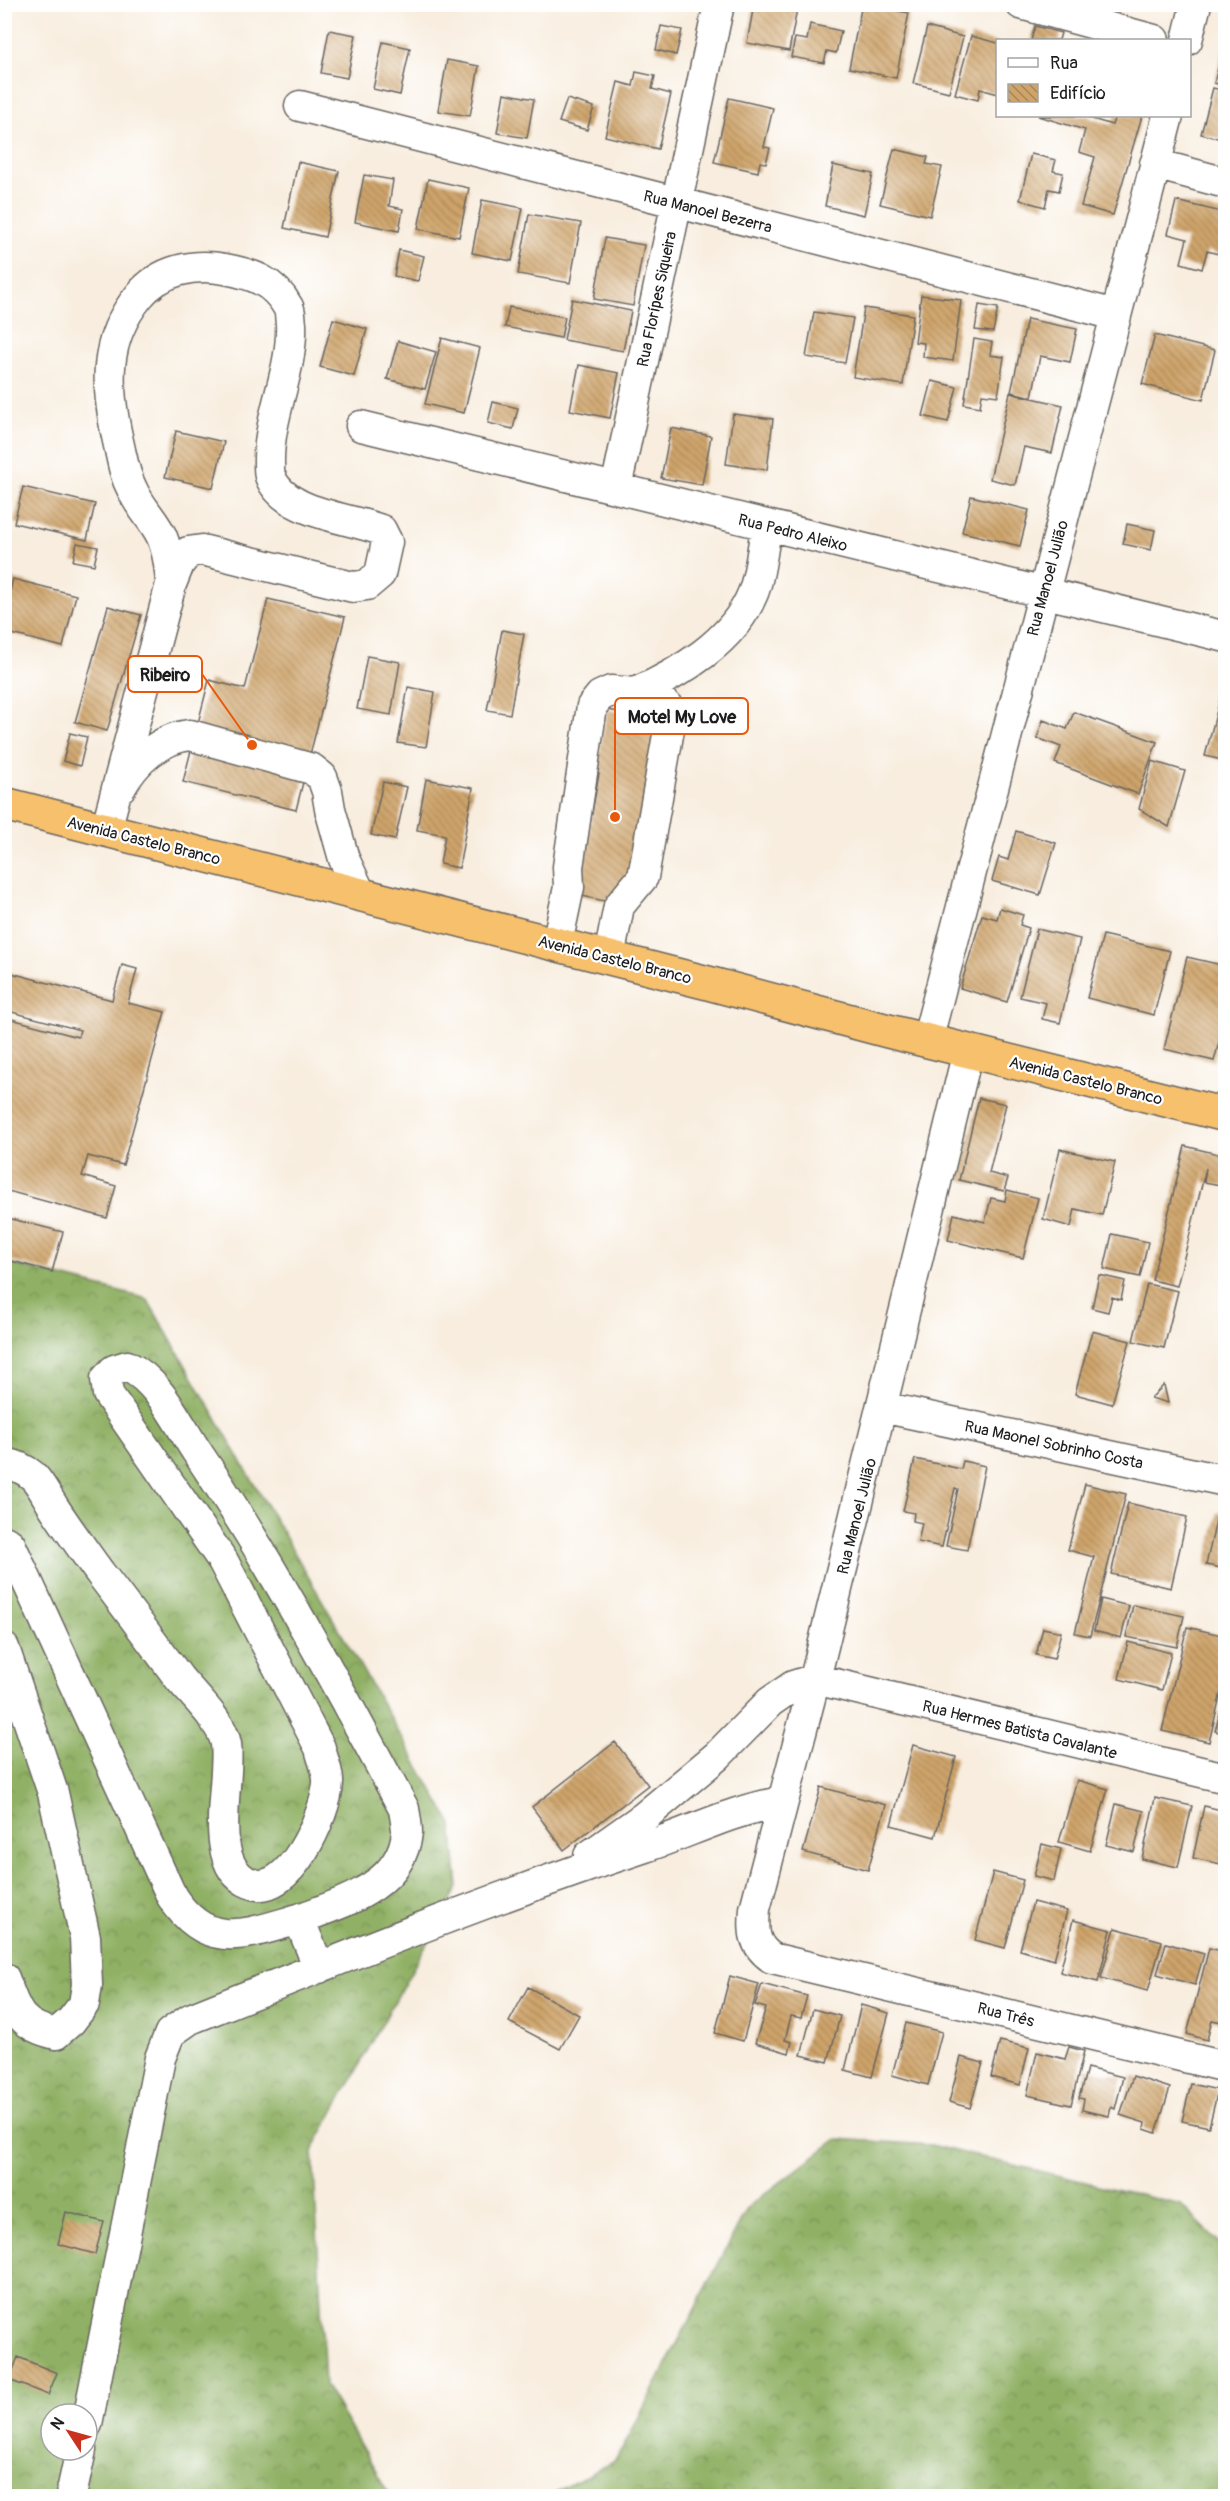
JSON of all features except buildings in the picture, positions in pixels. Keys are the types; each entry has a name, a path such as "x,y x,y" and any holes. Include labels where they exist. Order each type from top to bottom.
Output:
{"highway":[{"name":"Avenida Castelo Branco","path":"4,804 609,957 927,1041 1226,1114"}],"street":[{"name":"Rua Florípes Siqueira","path":"616,488 719,4"},
{"path":"1021,4 1150,39"},
{"path":"1187,39 1196,4"},
{"name":"Rua Manoel Bezerra","path":"300,106 1116,315"},
{"name":"Rua Manoel Julião","path":"927,1041 1168,117"},
{"path":"1155,164 1226,183"},
{"path":"106,830 171,584 179,564 188,552 202,550 353,586 367,585 380,574 387,542 381,530 303,508 282,494 270,476 269,448 291,338 290,309 276,288 249,274 215,267 180,268 147,285 123,315 112,348 109,381 114,421 125,473 132,491 161,536 171,584"},
{"name":"Rua Pedro Aleixo","path":"361,426 1226,637"},
{"path":"635,693 667,679 691,664 740,617 753,593 767,525"},
{"path":"557,944 570,887 568,867 592,706 600,696 611,692 655,696 667,706 671,718 643,877 619,906 609,957"},
{"path":"115,797 127,775 138,763 174,737 190,735 312,769 322,777 344,859 361,895"},
{"name":"Rua Manoel Julião","path":"787,1962 772,1958 755,1942 753,1929 755,1910 815,1679 968,1051"},
{"path":"4,1464 12,1464 33,1476 78,1543 180,1680 219,1727 226,1743 224,1845 228,1863 240,1879 257,1886 272,1884 287,1873 303,1848 320,1816 329,1782 320,1748 223,1561 108,1394 106,1379 114,1370 127,1366 141,1372 162,1398 228,1497 321,1653 404,1809 407,1832 400,1856 383,1880 360,1896 299,1919 242,1936 218,1933 200,1927 183,1915 171,1897 25,1574 10,1545 4,1541"},
{"name":"Rua Maonel Sobrinho Costa","path":"882,1407 1226,1481"},
{"path":"4,1648 53,1793 85,1937 87,1985 84,2004 71,2021 56,2034 38,2030 23,2020 14,2007 4,1978"},
{"path":"558,1876 644,1817 717,1756 770,1702 794,1686 815,1679"},
{"name":"Rua Hermes Batista Cavalante","path":"815,1679 1226,1778"},
{"path":"91,2402 160,2058 170,2033 190,2019 558,1876 654,1845 754,1806 783,1802"},
{"path":"299,1919 319,1968"},
{"name":"Rua Três","path":"787,1962 1226,2067"},
{"path":"71,2496 78,2462"}],"green space":[{"path":"4,1262 147,1299 452,1824 458,1887 313,2149 325,2385 389,2494 398,2496 5,2496"},
{"path":"837,2139 931,2145 1181,2205 1225,2248 1225,2496 549,2496 617,2459 748,2207"}],"place":[{"name":"Ribeiro","path":"252,745"},
{"name":"Motel My Love","path":"615,817"}]}
